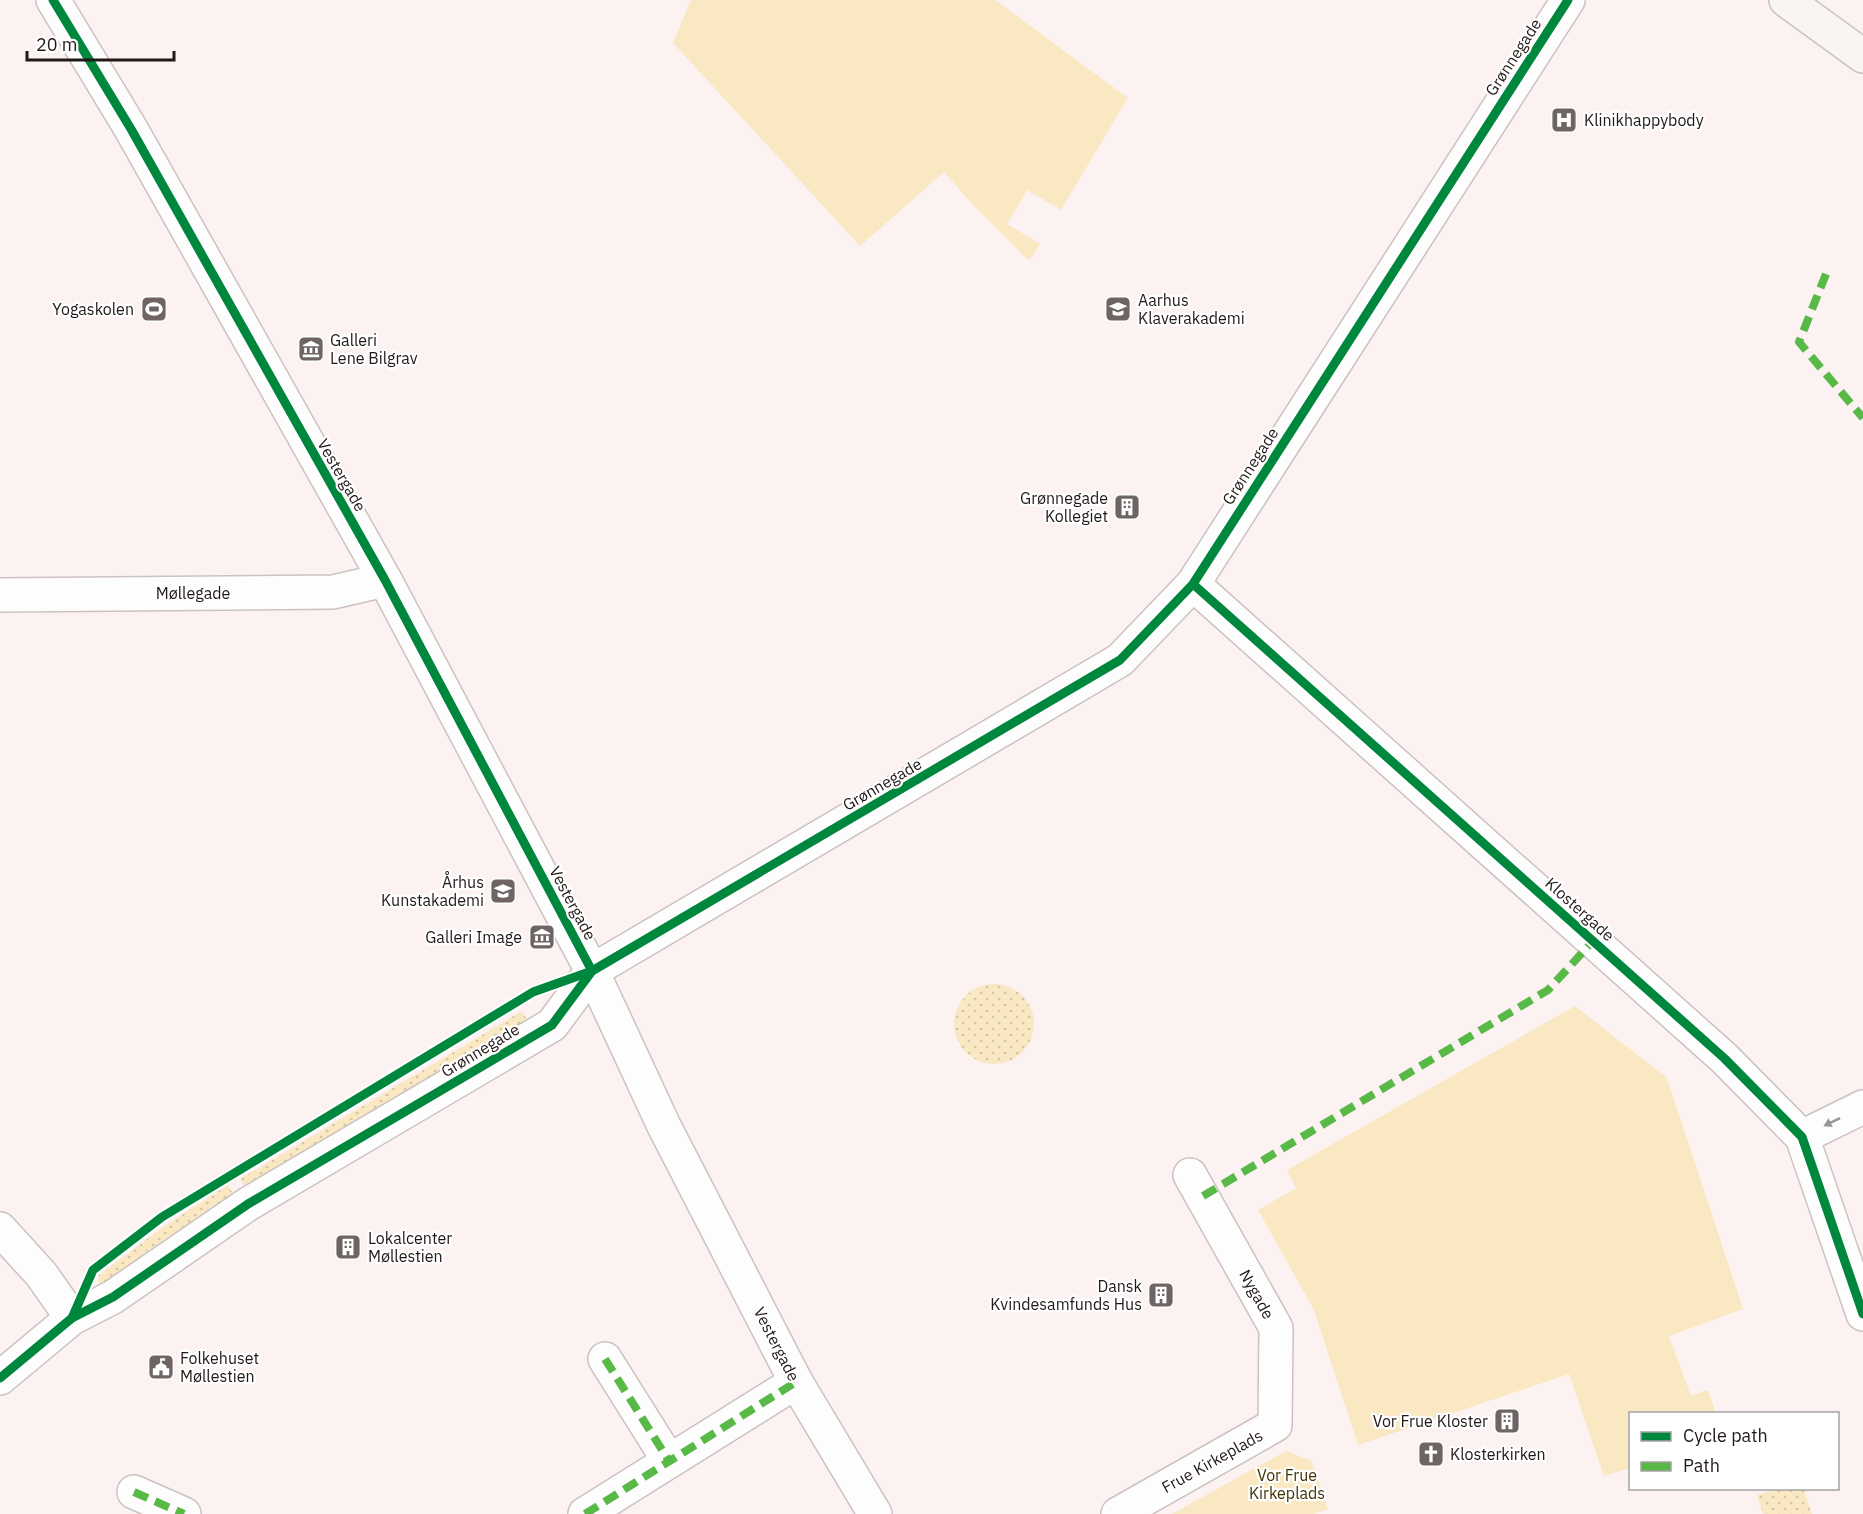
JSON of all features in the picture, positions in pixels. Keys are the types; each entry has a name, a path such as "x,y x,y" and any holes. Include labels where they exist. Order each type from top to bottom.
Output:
{"street":[{"name":"Vestergade","path":"53,0 131,129 385,580 592,971 664,1126 796,1382 875,1514"},
{"name":"Grønnegade","path":"0,1378 72,1318 113,1297 248,1204 552,1025 592,971 1120,660 1193,584 1568,0"},
{"path":"1786,0 1863,56"},
{"name":"Møllegade","path":"0,595 333,592 385,580"},
{"name":"Klostergade","path":"1193,584 1724,1058 1802,1137 1863,1314"},
{"path":"1802,1137 1863,1107"},
{"name":"Nygade","path":"1190,1175 1276,1328 1275,1425"},
{"path":"0,1230 41,1274 72,1318"},
{"path":"605,1359 669,1461"},
{"path":"585,1514 796,1382"},
{"name":"Frue Kirkeplads","path":"1118,1514 1275,1425"},
{"path":"134,1492 184,1514"}],"green space":[{"path":"691,0 995,0 1128,98 1061,210 1027,190 1007,224 1040,244 1029,261 971,203 944,172 860,246 673,43"},
{"path":"994,984 1009,987 1022,996 1031,1009 1034,1024 1031,1039 1022,1052 1009,1061 994,1064 979,1061 966,1052 957,1039 954,1024 957,1009 966,996 979,987"},
{"path":"1575,1006 1667,1078 1743,1309 1669,1336 1691,1396 1708,1390 1716,1412 1629,1412 1629,1468 1604,1476 1569,1374 1358,1445 1314,1310 1258,1210 1296,1188 1287,1170"},
{"path":"522,1011 527,1020 246,1188 240,1179"},
{"path":"228,1185 233,1194 147,1251 105,1284 98,1282 99,1275 163,1227"},
{"name":"Vor Frue Kirkeplads","path":"1286,1451 1312,1461 1328,1509 1314,1514 1172,1514"},
{"path":"1774,1490 1804,1490 1812,1514 1763,1514 1757,1495"}],"marked path":[{"path":"1826,274 1799,342 1863,418"},
{"path":"1203,1196 1548,990 1593,941"},
{"path":"605,1359 669,1461"},
{"path":"585,1514 796,1382"},
{"path":"134,1492 184,1514"}],"cycle path":[{"path":"53,0 131,129 385,580 592,971"},
{"path":"0,1378 72,1318 113,1297 248,1204 552,1025 592,971 1120,660 1193,584 1568,0"},
{"path":"1193,584 1724,1058 1802,1137 1863,1314"},
{"path":"72,1318 93,1270 162,1217 533,992 592,971"}],"place":[{"name":"Klinikhappybody","path":"1564,120"},
{"name":"Yogaskolen","path":"154,309"},
{"name":"Aarhus Klaverakademi","path":"1118,309"},
{"name":"Galleri Lene Bilgrav","path":"311,349"},
{"name":"Grønnegade Kollegiet","path":"1127,507"},
{"name":"Århus Kunstakademi","path":"503,891"},
{"name":"Galleri Image","path":"542,937"},
{"name":"Lokalcenter Møllestien","path":"348,1247"},
{"name":"Dansk Kvindesamfunds Hus","path":"1161,1295"},
{"name":"Folkehuset Møllestien","path":"161,1367"},
{"name":"Vor Frue Kloster","path":"1507,1421"},
{"name":"Klosterkirken","path":"1431,1454"}]}
